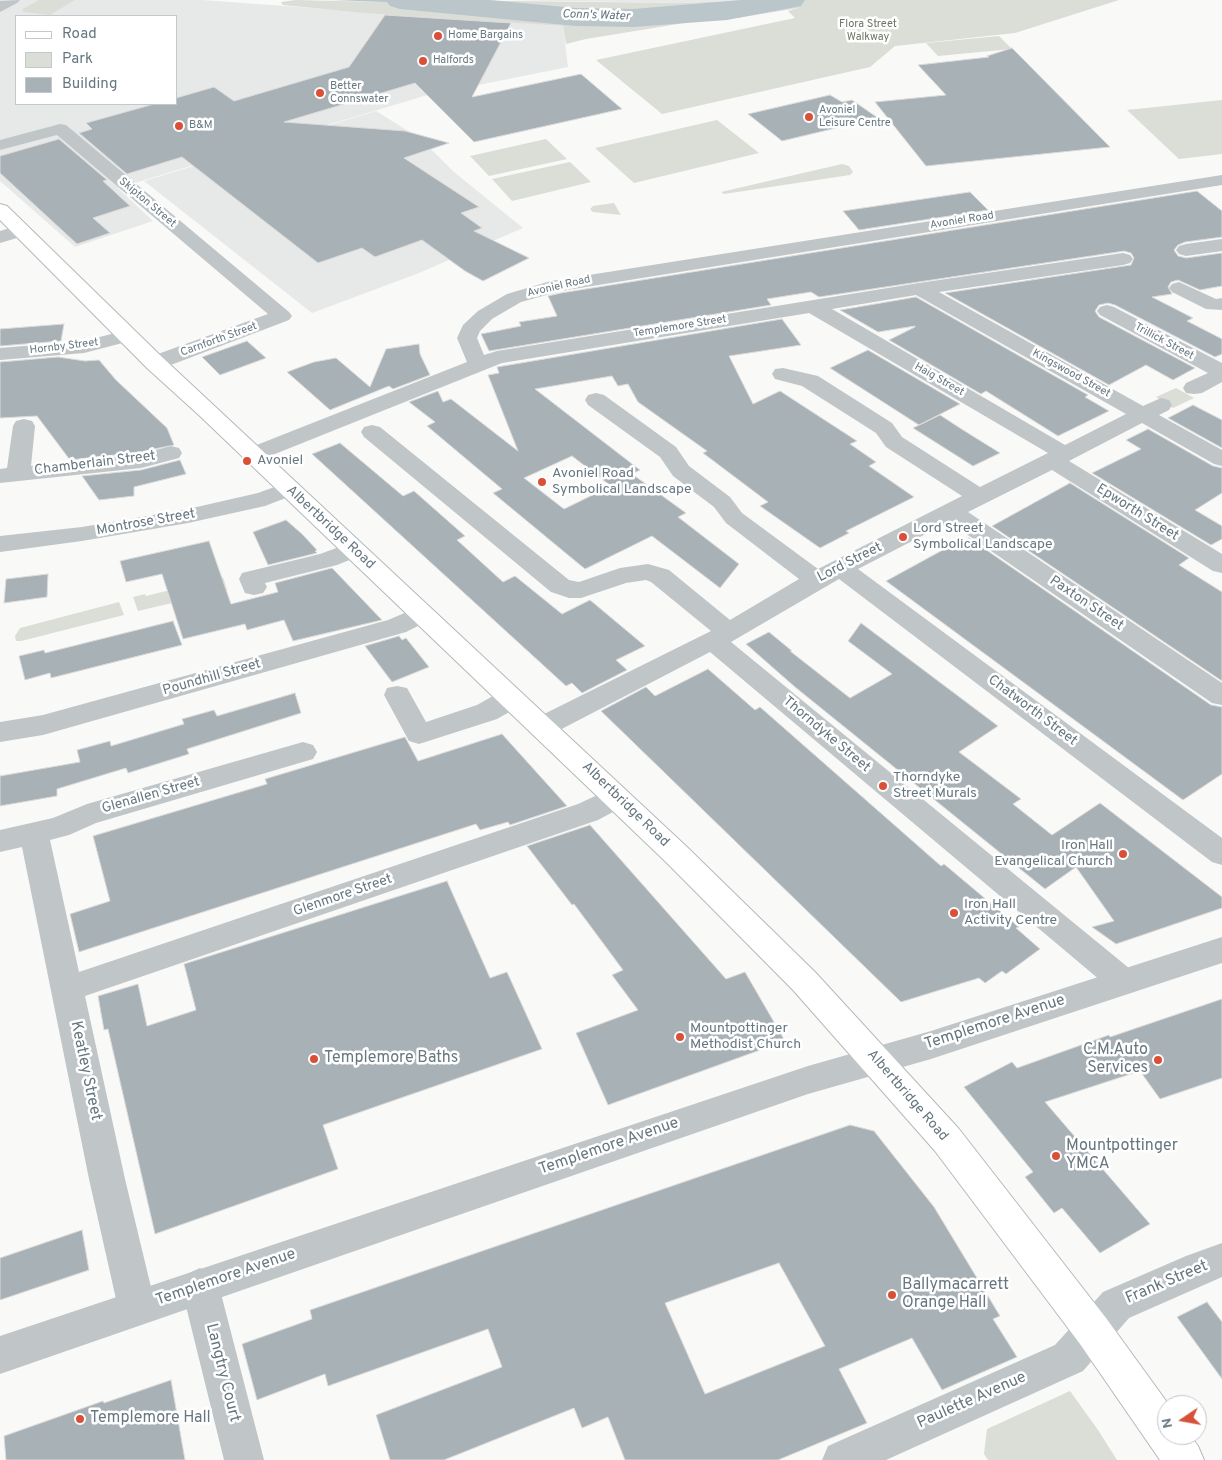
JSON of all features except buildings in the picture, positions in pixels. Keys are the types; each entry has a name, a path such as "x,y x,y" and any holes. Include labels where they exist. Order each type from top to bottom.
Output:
{"main road":[{"name":"Albertbridge Road","path":"0,210 155,363 677,855 804,981 947,1140 1093,1331 1184,1460"}],"street":[{"path":"0,7 12,0"},
{"name":"Skipton Street","path":"0,145 60,129 282,316"},
{"path":"1214,182 1222,196"},
{"name":"Avoniel Road","path":"478,363 467,338 470,329 485,314 514,298 558,285 1214,182"},
{"path":"0,237 20,231"},
{"path":"1186,250 1222,244"},
{"name":"Templemore Street","path":"252,454 497,357 919,289 1123,259"},
{"path":"1179,288 1213,305 1222,304"},
{"name":"Kingswood Street","path":"919,289 1152,409 1222,460"},
{"name":"Haig Street","path":"814,306 1058,457"},
{"name":"Trillick Street","path":"1107,311 1222,373"},
{"name":"Carnforth Street","path":"155,363 282,316"},
{"name":"Hornby Street","path":"0,354 84,347 128,336"},
{"path":"1194,388 1222,373"},
{"path":"783,374 810,381 884,428 894,442 979,497"},
{"path":"596,400 668,452 681,471 722,502 734,518 816,580"},
{"name":"Lord Street","path":"542,727 721,636 816,580 1152,409"},
{"name":"Chamberlain Street","path":"24,426 9,475 141,461 171,453"},
{"name":"Thorndyke Street","path":"372,432 560,586 569,590 580,590 634,573 648,572 660,576 721,636 1124,982"},
{"name":"Epworth Street","path":"1058,457 1222,565"},
{"name":"Montrose Street","path":"0,544 82,534 188,516 265,498 288,489"},
{"name":"Paxton Street","path":"951,512 1222,696"},
{"path":"254,587 251,579 328,560 354,550"},
{"name":"Chatworth Street","path":"841,568 1222,854"},
{"name":"Poundhill Street","path":"0,732 56,722 397,626 421,614"},
{"path":"397,695 419,734 487,712 510,699"},
{"name":"Glenallen Street","path":"0,842 59,827 87,815 303,752"},
{"name":"Glenmore Street","path":"68,989 500,843 588,812 616,798"},
{"name":"Keatley Street","path":"34,833 107,1179 137,1308"},
{"name":"Templemore Avenue","path":"0,1355 808,1080 931,1045 1222,950"},
{"name":"Frank Street","path":"1093,1331 1116,1305 1198,1268 1222,1260"},
{"name":"Langtry Court","path":"200,1286 244,1460"},
{"name":"Paulette Avenue","path":"842,1460 950,1410 1070,1358 1093,1331"}],"shaded area":[{"path":"0,0 202,0 563,26 568,67 424,96 118,188 153,221 75,247 0,181"},
{"path":"331,0 427,0 445,3 524,8 533,13 411,7 384,2"},
{"path":"500,0 758,0 682,3"},
{"path":"376,111 421,139 454,172 523,228 419,273 312,313 144,181"}],"green space":[{"path":"39,0 75,0 50,15 23,12 23,9"},
{"name":"Flora Street Walkway","path":"296,0 384,2 411,7 519,13 532,12 427,0 682,3 758,0 1119,0 1015,33 895,46 870,67 662,114 596,60 795,18 788,11 798,8 737,18 721,17 566,44 563,26 364,13 283,5 281,2"},
{"path":"999,36 1012,49 938,56 926,43"},
{"path":"1222,100 1222,154 1179,159 1127,110"},
{"path":"717,120 759,153 634,183 595,148"},
{"path":"546,139 567,159 489,176 470,156"},
{"path":"570,162 591,182 512,201 492,179"},
{"path":"842,164 849,166 853,172 850,175 724,194 721,192"},
{"path":"614,203 621,215 593,212 590,209 593,206"},
{"path":"1176,388 1194,398 1173,408 1156,397"},
{"path":"223,577 227,590 138,611 133,597 145,594 146,596"},
{"path":"119,602 124,615 16,641 15,636 20,628"},
{"path":"1070,1391 1117,1460 988,1460 984,1454 987,1429"}],"waterway":[{"name":"Conn's Water","path":"400,0 576,17 633,18 727,11 791,0"}],"place":[{"name":"Home Bargains","path":"438,36"},
{"name":"Halfords","path":"423,61"},
{"name":"Better Connswater","path":"320,93"},
{"name":"Avoniel Leisure Centre","path":"809,117"},
{"name":"B&M","path":"179,126"},
{"name":"Avoniel","path":"247,461"},
{"name":"Avoniel Road Symbolical Landscape","path":"542,482"},
{"name":"Lord Street Symbolical Landscape","path":"903,537"},
{"name":"Thorndyke Street Murals","path":"883,786"},
{"name":"Iron Hall Evangelical Church","path":"1123,854"},
{"name":"Iron Hall Activity Centre","path":"954,913"},
{"name":"Mountpottinger Methodist Church","path":"680,1037"},
{"name":"Templemore Baths","path":"314,1059"},
{"name":"C.M.Auto Services","path":"1158,1060"},
{"name":"Mountpottinger YMCA","path":"1056,1156"},
{"name":"Ballymacarrett Orange Hall","path":"892,1295"},
{"name":"Templemore Hall","path":"80,1419"}]}
